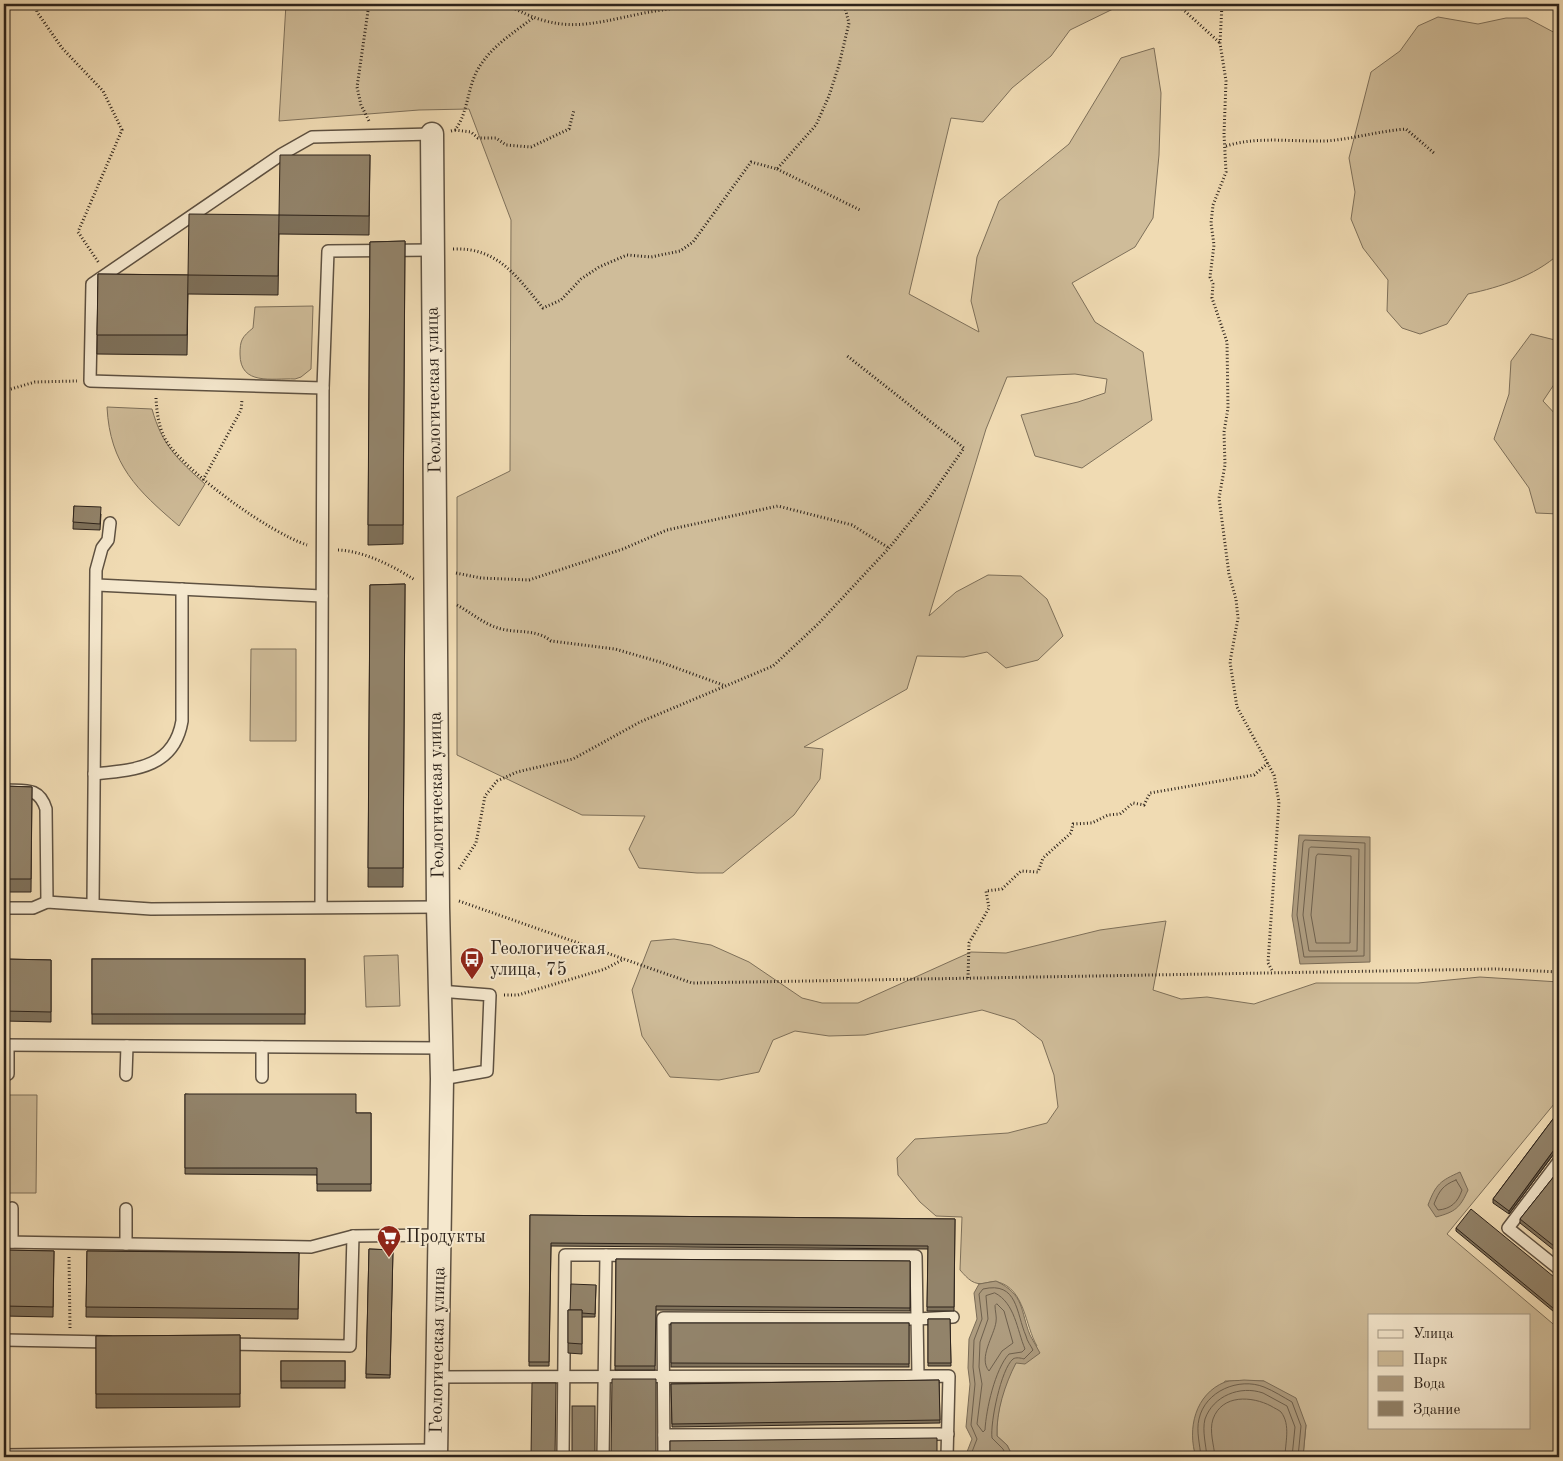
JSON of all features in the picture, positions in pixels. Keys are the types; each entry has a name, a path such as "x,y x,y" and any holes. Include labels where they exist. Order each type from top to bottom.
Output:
{"street":[{"name":"Геологическая улица","path":"432,134 438,900 442,1079 436,1454"}],"lane":[{"path":"323,388 90,381 92,284 282,154 312,137 432,134"},
{"path":"321,907 323,388 328,251 433,250"},
{"path":"93,904 97,560 108,540 110,523"},
{"path":"96,586 322,596"},
{"path":"94,774 130,770 154,762 170,752 180,736 182,720 182,589"},
{"path":"4,790 35,792 42,798 46,809 47,902"},
{"path":"4,908 33,908 47,902 151,909 321,907 438,900"},
{"path":"439,991 490,995 487,1071 442,1079"},
{"path":"8,1074 6,1046 441,1048"},
{"path":"126,1075 127,1046"},
{"path":"262,1047 262,1077"},
{"path":"1559,1161 1508,1228 1559,1269"},
{"path":"12,1208 8,1242 310,1247 353,1236 439,1234"},
{"path":"126,1209 126,1244"},
{"path":"210,1344 350,1346 353,1236"},
{"path":"563,1457 565,1255 916,1256 918,1376"},
{"path":"603,1457 606,1255"},
{"path":"664,1457 663,1318 917,1319 953,1317"},
{"path":"4,1340 121,1342"},
{"path":"437,1377 949,1376 947,1457"},
{"path":"664,1435 948,1434"},
{"path":"4,1455 436,1454"}],"path":[{"path":"35,4 37,12 62,48 104,91 122,130 78,232 106,273"},
{"path":"368,4 357,87 361,105 377,135"},
{"path":"506,4 550,23 584,26 689,4"},
{"path":"777,169 816,124 829,96 849,23 844,4"},
{"path":"1177,4 1220,43"},
{"path":"1222,4 1220,43 1226,81 1224,134 1226,172 1213,205 1211,223 1214,245 1210,277 1213,284 1212,298 1227,342 1228,408 1224,432 1225,465 1219,498 1229,574 1236,598 1238,618 1230,662 1237,707 1274,775 1279,802 1268,963 1274,973"},
{"path":"455,130 462,121 477,71 491,50 534,17"},
{"path":"432,134 455,130 471,132 478,138 496,138 506,145 531,147 569,129 574,110"},
{"path":"1226,146 1246,140 1273,142 1326,141 1406,129 1434,153"},
{"path":"433,250 471,248 500,260 543,308 561,300 582,279 599,267 627,255 651,257 680,251 693,242 751,162 777,169 860,210"},
{"path":"846,355 964,448 928,500 890,548 818,624 773,666 640,722 573,760 517,772 497,781 485,796 476,842 438,900 624,959 692,983 1496,969 1559,972"},
{"path":"4,390 35,382 90,381"},
{"path":"155,383 160,426 169,445 204,480 287,538 322,549 351,551 401,571 436,594 498,628 522,630 545,636 551,641 615,649 660,662 723,686"},
{"path":"204,480 241,410 244,385"},
{"path":"436,568 481,578 529,580 623,548 667,530 778,506 852,525 890,548"},
{"path":"968,978 969,943 989,908 986,891 1002,889 1021,871 1038,872 1043,858 1071,833 1072,824 1092,823 1108,815 1120,814 1133,803 1144,805 1150,794 1254,775 1268,763"},
{"path":"490,995 518,995 605,969 624,959"},
{"path":"70,1243 68,1318 71,1341"}],"green space":[{"path":"286,4 1117,4 1113,9 1070,30 1051,56 1012,88 983,122 951,118 909,294 979,332 971,301 977,257 999,201 1069,144 1121,58 1154,48 1161,93 1159,155 1153,218 1135,247 1072,283 1095,322 1143,352 1152,420 1082,468 1035,456 1021,415 1078,402 1105,393 1107,379 1075,374 1007,377 986,429 929,616 956,592 988,575 1021,576 1047,599 1063,636 1038,660 1006,668 987,652 964,657 917,656 907,689 804,747 823,749 820,779 794,815 723,873 697,873 639,868 629,849 645,816 582,815 457,755 457,497 510,471 511,220 469,109 419,110 279,121"},
{"path":"1438,17 1478,24 1506,18 1527,18 1559,35 1559,254 1539,269 1516,280 1468,294 1447,324 1420,334 1402,328 1387,311 1388,280 1363,248 1351,219 1355,192 1349,158 1371,72 1400,51 1418,26"},
{"path":"313,306 311,369 295,379 259,378 251,376 245,371 241,364 240,345 244,336 253,328 255,307"},
{"path":"1531,334 1559,341 1559,377 1543,401 1559,418 1559,514 1536,513 1529,488 1494,439 1509,394 1511,361"},
{"path":"107,407 152,409 156,422 172,451 205,484 179,526 150,500 128,475 114,445 109,427"},
{"path":"251,649 296,649 296,741 250,741"},
{"path":"1166,921 1153,990 1181,999 1207,997 1254,1004 1316,983 1418,983 1480,977 1559,982 1559,1098 1447,1234 1559,1329 1559,1457 1303,1457 1306,1425 1264,1381 1225,1381 1194,1448 1196,1457 1013,1457 1007,1445 997,1436 997,1428 1001,1399 1011,1371 1017,1361 1037,1346 1023,1309 1014,1292 1007,1286 996,1282 975,1283 960,1270 962,1217 936,1216 920,1202 898,1175 897,1158 915,1139 1008,1133 1047,1123 1058,1107 1054,1075 1042,1041 1015,1020 982,1010 865,1035 829,1036 795,1031 773,1040 759,1072 719,1080 670,1077 642,1036 632,990 651,941 674,939 711,945 749,962 802,998 822,1003 858,1003 971,952 1006,953 1100,930"},
{"path":"398,955 400,1006 366,1007 364,956"},
{"path":"4,1095 37,1095 36,1193 4,1193"}],"water":[{"path":"1299,835 1370,837 1370,962 1300,964 1292,916"},
{"path":"1460,1172 1468,1190 1465,1196 1456,1208 1436,1217 1428,1205 1436,1188 1443,1181"},
{"path":"996,1281 1005,1286 1017,1298 1030,1335 1040,1353 1025,1364 1016,1363 1002,1398 997,1436 1007,1445 1013,1457 965,1457 972,1439 966,1427 970,1384 968,1368 969,1339 977,1319 974,1293 979,1284"},
{"path":"1227,1381 1264,1381 1296,1398 1306,1425 1303,1457 1196,1457 1193,1446 1193,1424 1200,1404 1215,1388"}],"building":[{"path":"280,155 370,155 369,216 279,215"},
{"path":"189,214 279,215 278,276 188,275"},
{"path":"405,241 403,525 368,525 370,242"},
{"path":"98,274 188,275 187,335 97,335"},
{"path":"74,506 101,507 100,524 73,522"},
{"path":"405,584 403,868 368,868 370,585"},
{"path":"4,786 32,787 31,879 4,879"},
{"path":"4,959 51,960 51,1012 4,1011"},
{"path":"92,959 305,959 305,1014 92,1014"},
{"path":"185,1094 356,1094 356,1113 371,1113 371,1184 317,1184 317,1168 185,1168"},
{"path":"1559,1111 1559,1143 1509,1211 1493,1199"},
{"path":"1559,1170 1559,1250 1520,1219"},
{"path":"1471,1209 1559,1281 1559,1313 1456,1228"},
{"path":"530,1215 955,1219 954,1307 927,1307 928,1246 551,1243 549,1362 529,1362"},
{"path":"369,1249 393,1250 390,1375 366,1374"},
{"path":"4,1250 54,1251 53,1307 4,1306"},
{"path":"87,1251 299,1253 298,1309 86,1307"},
{"path":"616,1259 910,1261 910,1308 656,1306 655,1366 615,1366"},
{"path":"571,1284 596,1285 595,1314 582,1313 582,1310 570,1310"},
{"path":"568,1310 582,1310 582,1344 568,1343"},
{"path":"928,1319 950,1319 951,1363 928,1363"},
{"path":"671,1323 909,1323 909,1364 671,1363"},
{"path":"240,1335 240,1394 96,1394 96,1336"},
{"path":"281,1361 345,1361 345,1381 281,1381"},
{"path":"612,1379 656,1379 656,1457 611,1457"},
{"path":"939,1380 940,1420 672,1424 671,1384"},
{"path":"532,1383 556,1383 555,1457 531,1457"},
{"path":"572,1406 595,1406 595,1457 572,1457"},
{"path":"937,1438 937,1457 670,1457 670,1441"}],"place":[{"name":"Геологическая улица, 75","path":"472,980"},
{"name":"Продукты","path":"389,1258"}]}
